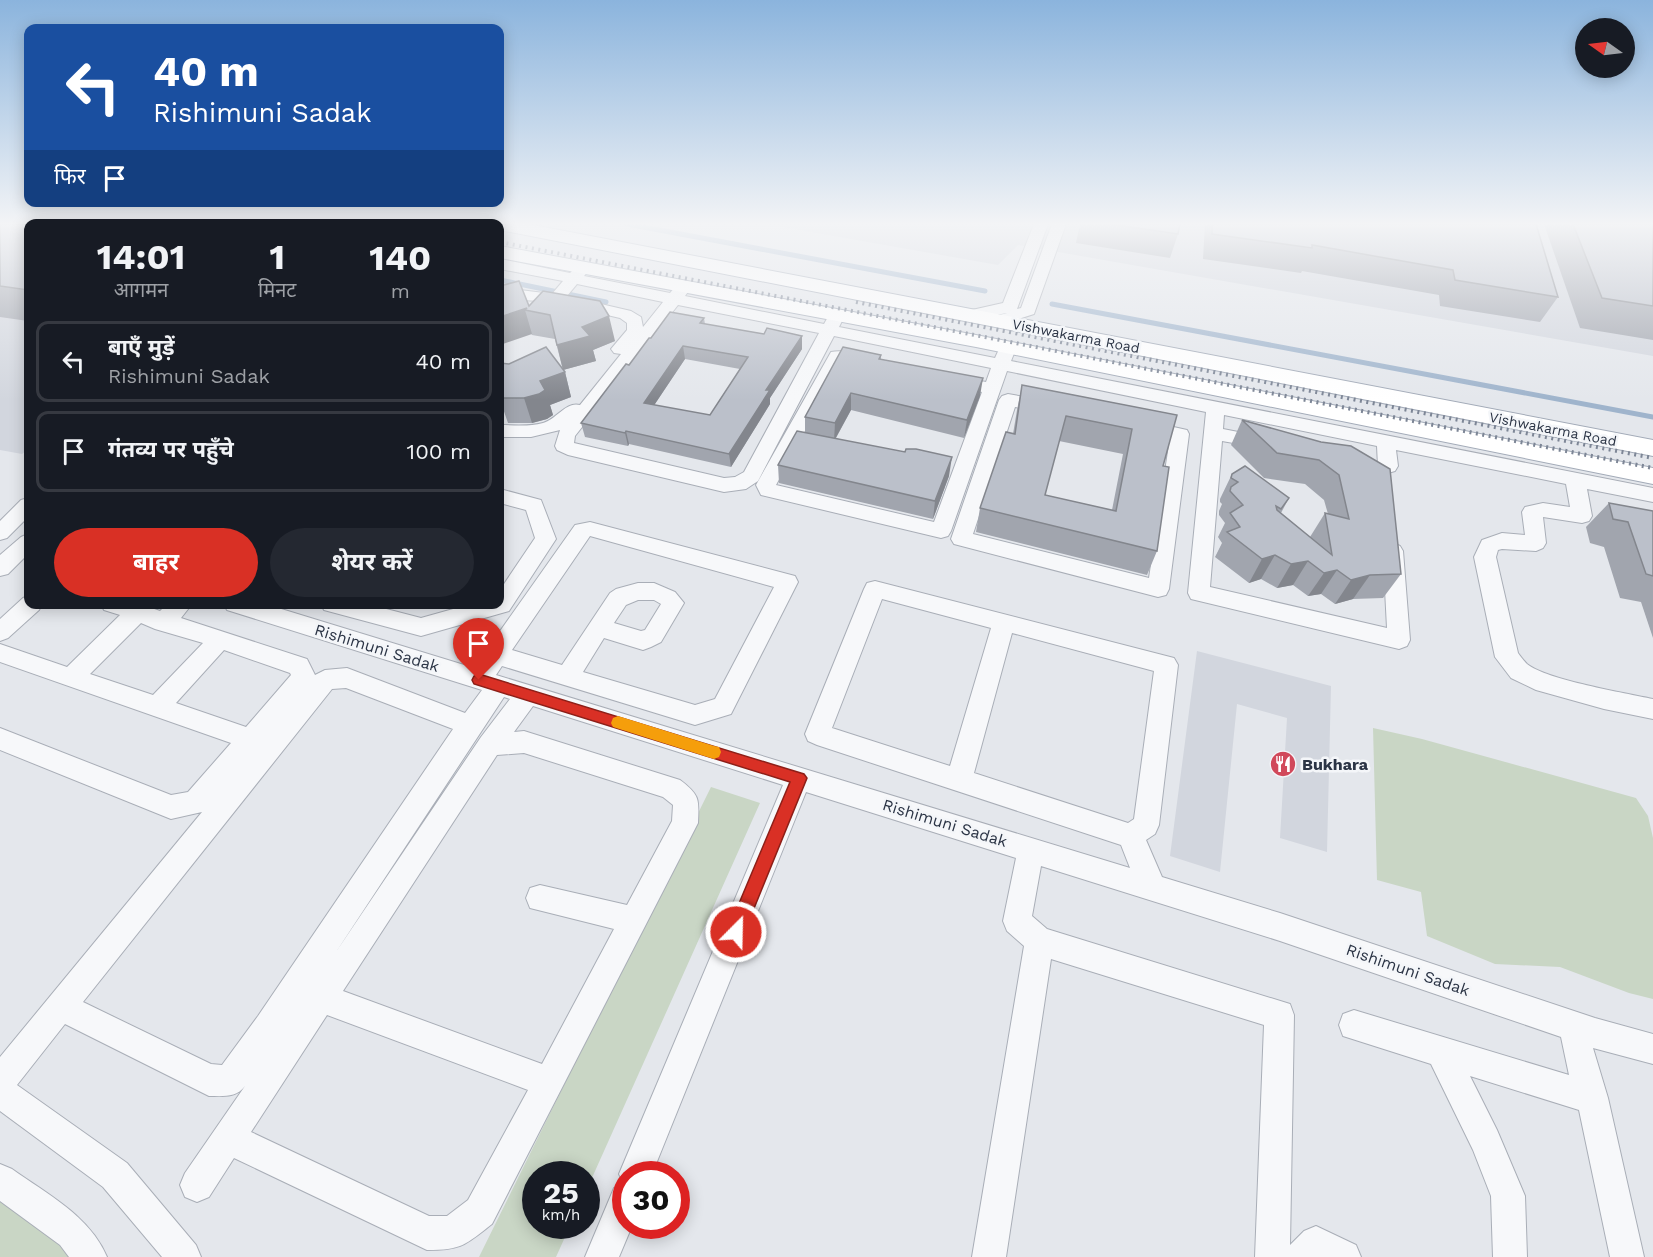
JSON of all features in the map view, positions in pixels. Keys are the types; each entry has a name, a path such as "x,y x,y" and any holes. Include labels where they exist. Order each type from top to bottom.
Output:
{"main road":[{"name":"Vishwakarma Road","path":"627,283 855,326 1010,360 1653,476"},
{"name":"Vishwakarma Road","path":"802,283 1653,448"}],"street":[{"path":"556,299 570,283"},
{"path":"969,315 1010,308 1019,283"},
{"path":"997,321 1028,311 1038,283"},
{"path":"680,292 566,435 564,446 574,451 724,485 740,484 751,476 834,322"},
{"path":"504,298 508,295 526,294 625,314 634,321 635,330 570,416 556,426 538,431 504,431"},
{"path":"855,326 766,485 768,490 941,531 963,470 1001,394"},
{"path":"837,356 882,365"},
{"path":"1184,401 1158,589 962,539 1010,360 1101,384 1653,495"},
{"path":"938,377 1072,412"},
{"path":"1096,404 1101,384"},
{"path":"1216,407 1199,593 1399,640 1392,536"},
{"path":"1126,423 1180,434"},
{"path":"1214,433 1283,446"},
{"path":"791,440 813,445"},
{"path":"1386,441 1389,489"},
{"path":"1365,462 1388,466"},
{"path":"944,466 963,470"},
{"path":"1575,479 1592,518 1543,510 1532,512 1536,543 1502,541 1489,545 1485,557 1507,657 1519,671 1536,680 1604,699 1653,709"},
{"path":"504,497 534,505 546,539 504,601"},
{"path":"24,509 0,533 24,541"},
{"path":"60,1006 209,1080 229,1081 269,1027 470,725 489,683 497,655 582,530 590,529 787,582 723,707 695,715 497,655"},
{"path":"0,568 24,546"},
{"path":"1131,836 1146,825 1166,665 875,590 817,734 1131,836 1152,887"},
{"path":"0,632 25,609"},
{"path":"0,739 171,807 195,803 304,677 299,666 124,609"},
{"path":"163,622 176,609"},
{"name":"Rishimuni Sadak","path":"251,609 1280,927 1575,1027 1653,1049"},
{"path":"323,632 335,609"},
{"path":"349,609 421,627 486,609"},
{"path":"71,678 136,614"},
{"path":"353,641 373,615"},
{"path":"959,780 1003,624"},
{"path":"568,676 599,628"},
{"path":"157,707 219,641"},
{"path":"0,654 250,739"},
{"path":"0,1081 325,681 347,678 470,725"},
{"path":"198,1185 324,999 490,745 527,695"},
{"path":"229,1138 427,1233 453,1233 480,1212 685,823 686,800 671,788 524,742 490,745"},
{"path":"641,1161 799,778"},
{"path":"1031,850 1017,921 1039,941 1279,1015 1272,1257"},
{"path":"540,898 634,921"},
{"path":"989,1257 1039,941"},
{"path":"324,999 549,1082"},
{"path":"1354,1025 1592,1098"},
{"path":"1575,1027 1580,1060 1592,1098 1627,1257"},
{"path":"1441,1052 1486,1141 1508,1196 1510,1257"},
{"path":"0,1092 115,1175 184,1257"},
{"path":"0,1181 72,1233 90,1257"},
{"path":"602,1257 612,1233"},
{"path":"1302,1257 1316,1243 1344,1257"}],"shaded area":[{"path":"0,283 24,283 24,452 22,454 0,450"},
{"path":"1233,283 1653,283 1653,356"},
{"path":"1197,651 1331,686 1327,852 1280,838 1287,718 1237,704 1220,872 1170,856"}],"green space":[{"path":"1373,728 1422,739 1636,798 1648,816 1653,838 1653,999 1629,993 1560,967 1495,964 1427,936 1421,892 1377,880"},
{"path":"711,787 760,803 600,1161 526,1161"},
{"path":"522,1170 522,1239 564,1239 556,1257 479,1257"},
{"path":"0,1187 87,1257 0,1257"}],"building":[{"path":"0,283 24,283 24,289 0,286"},
{"path":"520,283 529,306 543,291 600,301 609,316 582,327 590,336 557,345 550,315 525,310 527,308 504,316 504,285"},
{"path":"1471,283 1554,283 1558,297"},
{"path":"1596,283 1653,283 1653,306 1602,298"},
{"path":"670,312 704,318 700,323 764,334 767,328 802,336 766,390 770,390 729,454 581,423 626,364 629,365","holes":["683,346 748,357 710,415 644,403"]},
{"path":"546,347 565,372 540,381 545,390 539,394 524,398 504,398 504,363 509,364"},
{"path":"843,347 881,355 879,359 983,378 967,420 851,393 835,423 805,417"},
{"path":"1022,385 1177,415 1163,466 1169,467 1157,551 980,508 1006,432 1015,434","holes":["1066,416 1132,429 1116,511 1045,495"]},
{"path":"1242,420 1321,442 1351,446 1390,469 1401,574 1370,575 1351,580 1337,570 1324,573 1308,561 1291,564 1275,555 1262,559 1227,532 1240,527 1230,513 1243,505 1230,491 1231,487 1238,482 1231,478 1232,474 1245,466 1289,498 1281,509 1276,506 1277,510 1332,555 1325,513 1349,519 1339,475 1319,460 1277,453"},
{"path":"797,431 905,452 906,449 916,449 952,457 935,501 778,465"},
{"path":"1609,503 1653,511 1653,576 1646,574 1628,522 1613,519"}],"waterway":[{"path":"513,283 606,302"},
{"path":"940,283 985,291"},
{"path":"1052,304 1653,417"}],"railway":[{"path":"707,283 1653,468"},
{"path":"856,302 1653,458"}],"slow traffic":[{"path":"618,723 714,752"}],"place":[{"name":"Bukhara","path":"1283,764"}],"route":[{"path":"479,680 799,778 736,932"}]}
